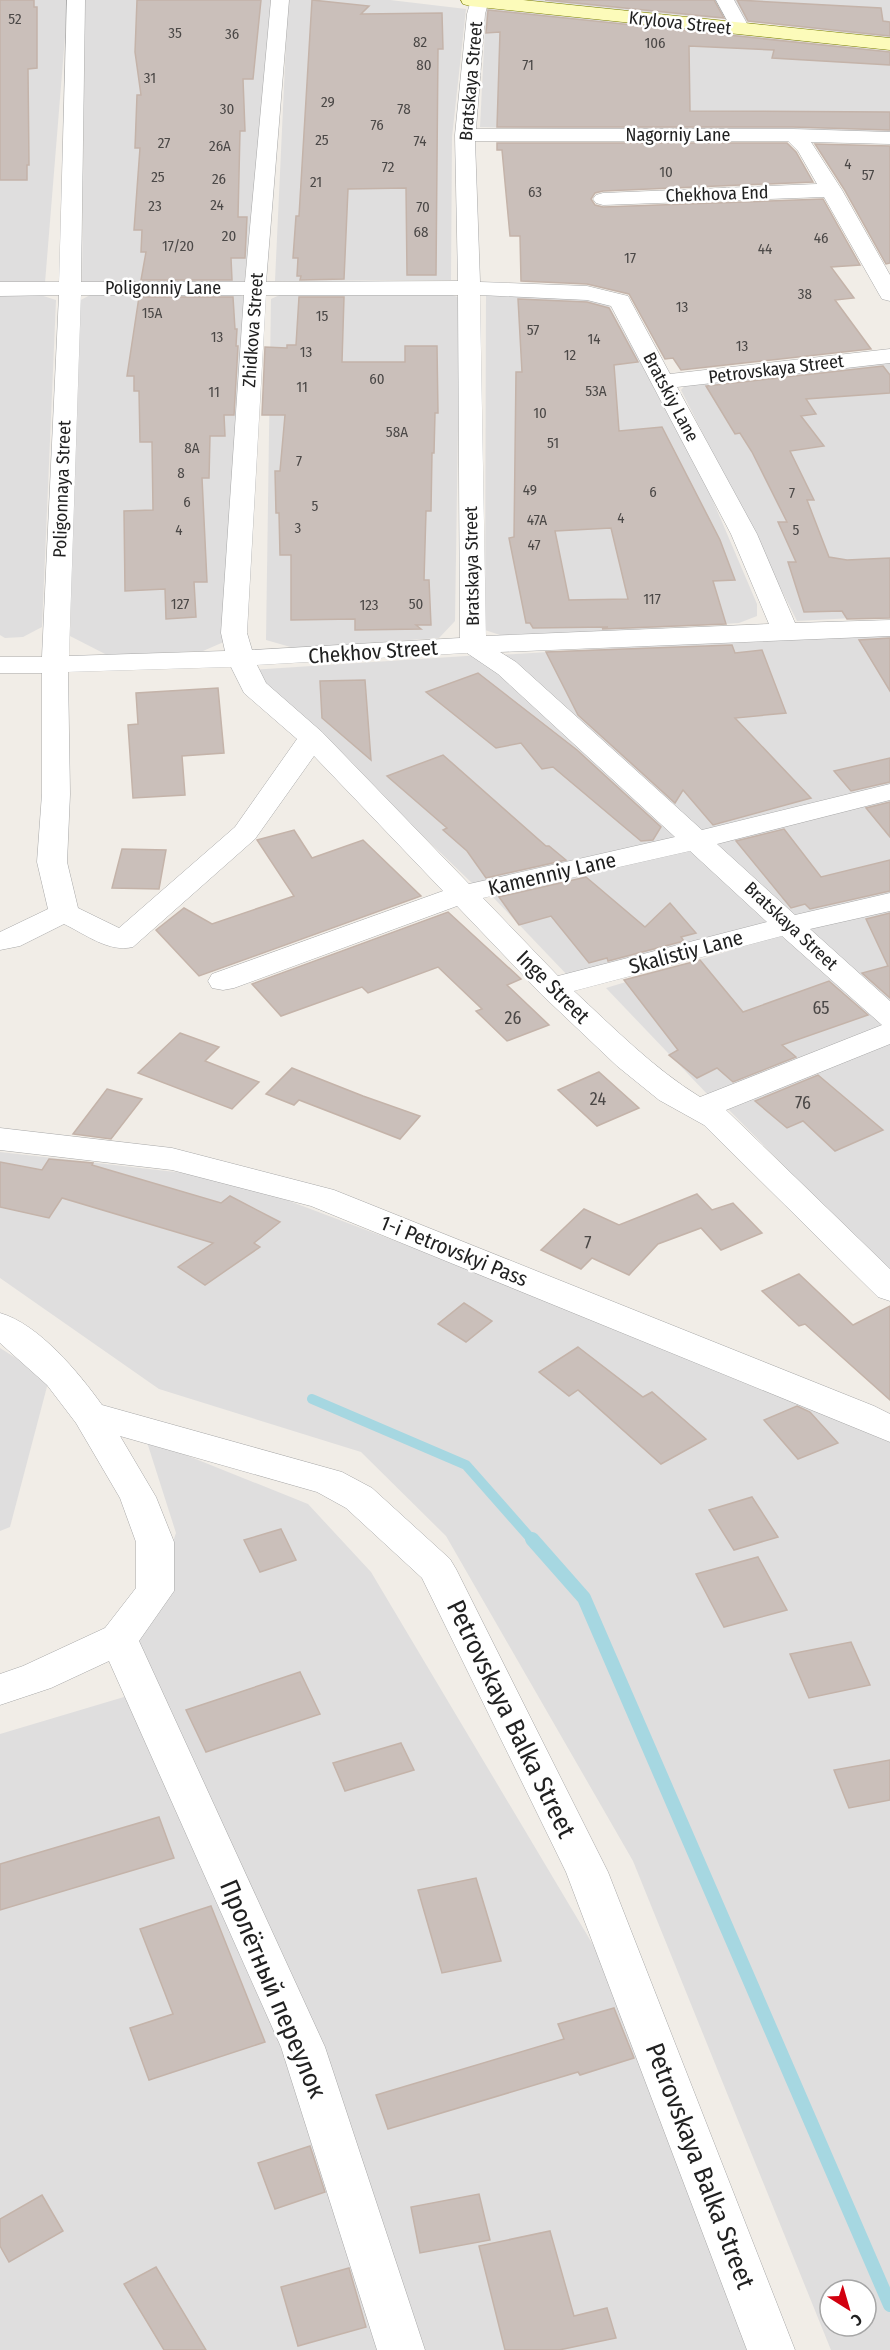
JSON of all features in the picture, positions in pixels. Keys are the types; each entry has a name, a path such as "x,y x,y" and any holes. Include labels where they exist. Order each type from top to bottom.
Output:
{"main road":[{"name":"Krylova Street","path":"477,0 890,44"}],"street":[{"name":"Poligonnaya Street","path":"64,914 52,862 56,794 55,665 70,289 76,0"},
{"name":"Zhidkova Street","path":"241,660 234,633 255,288 280,0"},
{"name":"Bratskaya Street","path":"477,0 465,135 469,288 472,645 507,668 698,840 890,1018"},
{"path":"724,0 741,29"},
{"name":"Nagorniy Lane","path":"465,135 793,135 890,138"},
{"path":"793,135 806,148 832,190 890,294"},
{"name":"Chekhova End","path":"603,199 832,190"},
{"name":"Poligonniy Lane","path":"0,289 469,288"},
{"name":"Bratskiy Lane","path":"469,288 587,293 620,301 744,534 785,630"},
{"name":"Petrovskaya Street","path":"662,382 890,356"},
{"name":"Chekhov Street","path":"0,665 241,660 472,645 785,630 890,628"},
{"path":"0,650 55,665"},
{"name":"Inge Street","path":"241,660 254,687 312,738 552,987 628,1059 670,1093 715,1118 890,1289"},
{"path":"0,942 64,914 122,941 245,833 312,738"},
{"name":"Kamenniy Lane","path":"223,981 462,894 698,840 890,792"},
{"name":"Skalistiy Lane","path":"552,987 789,925 890,902"},
{"path":"697,1110 890,1033"},
{"name":"1-i Petrovskyi Pass","path":"0,1139 172,1159 322,1198 861,1415 890,1429"},
{"path":"0,1325 69,1384 138,1497 155,1542 155,1591 119,1639 37,1677 0,1690"},
{"name":"Petrovskaya Balka Street","path":"89,1414 329,1482 359,1498 437,1569 587,1872 771,2350"},
{"name":"Пролётный переулок","path":"119,1639 303,2047 401,2350"}],"shaded area":[{"path":"0,0 68,0 45,283 0,284"},
{"path":"85,0 273,0 244,287 82,285"},
{"path":"288,0 390,0 466,9 452,137 451,280 275,281"},
{"path":"511,0 717,0 725,13 722,17 711,18"},
{"path":"732,0 890,0 890,38 744,21"},
{"path":"486,8 890,51 890,137 480,127"},
{"path":"233,291 250,300 226,641 203,651 107,655 70,636 77,302 92,294"},
{"path":"442,291 460,298 455,621 439,638 294,648 266,640 271,299 286,292"},
{"path":"0,292 34,293 56,300 42,627 23,637 5,638 0,635"},
{"path":"486,294 605,299 693,454 757,604 757,616 739,623 506,637 485,630"},
{"path":"890,362 890,616 797,621 681,390 690,380"},
{"path":"890,633 890,788 703,834 499,655 787,637"},
{"path":"482,655 689,839 475,886 251,670"},
{"path":"890,797 890,899 793,922 713,841"},
{"path":"690,849 772,921 570,978 489,893"},
{"path":"890,907 890,1011 802,927"},
{"path":"788,933 888,1027 710,1097 606,988"},
{"path":"890,1041 890,1273 727,1108"},
{"path":"0,1152 228,1178 890,1427 890,2350 831,2350 826,2338 878,2338 878,2278 818,2278 818,2318 633,1861 446,1536 361,1452 159,1389 0,1278"},
{"path":"0,1348 49,1379 10,1527 0,1531"},
{"path":"146,1439 308,1504 371,1572 608,1970 756,2350 0,2350 0,1734 134,1694 133,1658 176,1533"}],"building":[{"path":"0,0 34,0 34,7 37,7 37,68 28,69 29,165 27,165 27,180 0,180"},
{"path":"137,0 261,0 253,79 243,79 245,131 240,131 238,217 247,217 245,258 231,258 232,280 141,280 146,252 141,252 142,230 134,230 140,148 135,148 137,95 141,95 135,52"},
{"path":"312,0 369,6 361,14 442,13 443,49 438,49 436,275 407,275 406,188 348,189 344,279 300,280 301,276 297,276 298,258 293,258 296,216 299,216"},
{"path":"545,0 714,0 724,18"},
{"path":"737,0 881,8 883,21 890,22 890,36 748,21"},
{"path":"488,10 890,52 890,65 772,58 774,50 689,46 690,111 890,112 890,130 793,127 497,127 500,32 486,33"},
{"path":"497,143 787,143 796,152 813,182 603,191 595,193 591,199 595,205 603,207 823,199 860,265 831,267 854,298 835,300 871,349 681,370 673,358 665,359 629,294 587,284 521,281 520,236 510,236 502,150 497,150"},
{"path":"815,144 890,146 890,263 886,264 844,189"},
{"path":"139,297 233,297 235,329 237,329 236,346 238,346 234,415 224,415 225,436 210,436 209,478 202,478 207,582 194,582 196,617 166,619 165,589 125,591 124,511 153,510 152,442 140,442 139,391 134,391 134,376 127,376"},
{"path":"299,297 344,297 342,362 405,362 405,346 437,346 438,413 435,413 434,453 432,453 431,511 426,511 424,580 429,580 431,625 416,625 421,629 355,630 355,619 291,620 291,555 280,555 279,513 276,513 275,471 280,471 285,415 262,415 265,347 287,348 287,345 296,345"},
{"path":"518,299 587,302 609,308 638,362 614,365 619,431 662,427 720,540 735,580 713,581 726,624 602,629 608,627 533,628 530,623 526,623 509,538 514,537 516,372 522,372","holes":["611,528 628,599 569,600 555,531"]},
{"path":"883,366 890,375 890,393 806,399 816,414 801,416 824,446 790,451 814,500 807,500 829,557 847,560 890,558 890,618 847,619 842,611 804,612 788,562 796,562 778,522 787,522 752,452 740,433 735,434 706,386"},
{"path":"890,638 890,691 859,640"},
{"path":"732,645 735,653 762,650 786,713 735,718 811,798 713,825 683,790 675,803 578,715 546,652"},
{"path":"478,673 577,750 661,827 653,840 641,841 553,767 542,769 521,743 496,748 426,692"},
{"path":"365,680 371,760 322,718 320,681"},
{"path":"218,688 224,753 182,756 185,795 133,798 128,725 138,724 136,693"},
{"path":"443,755 546,846 566,860 486,878 467,851 443,830 447,828 387,776"},
{"path":"890,758 890,782 851,791 834,771"},
{"path":"890,802 890,837 866,808"},
{"path":"784,829 821,877 890,860 890,891 810,909 805,904 791,908 736,841"},
{"path":"294,830 312,858 363,840 421,896 199,976 156,930 184,908 212,924 294,896 257,840"},
{"path":"122,849 166,850 159,889 112,888"},
{"path":"586,877 645,927 670,903 696,933 681,937 684,941 608,961 607,958 589,963 551,916 519,925 499,897"},
{"path":"448,912 521,979 507,985 549,1025 507,1041 476,1011 482,1009 438,967 368,993 362,987 281,1016 252,984"},
{"path":"890,913 890,998 862,973 888,966 866,919"},
{"path":"700,960 743,1012 829,981 868,1015 782,1045 796,1057 733,1082 717,1068 697,1078 669,1055 678,1050 624,980"},
{"path":"180,1033 219,1047 205,1061 259,1082 232,1109 138,1073"},
{"path":"292,1068 420,1116 400,1139 299,1100 294,1105 266,1094"},
{"path":"599,1072 639,1108 597,1126 558,1090"},
{"path":"818,1075 883,1130 835,1151 803,1121 787,1128 755,1101"},
{"path":"107,1089 142,1099 111,1139 73,1134"},
{"path":"49,1159 93,1163 92,1165 221,1203 230,1196 280,1222 254,1243 260,1247 205,1285 178,1267 213,1243 62,1198 49,1218 0,1207 0,1162 42,1170"},
{"path":"697,1194 712,1210 733,1203 762,1233 721,1250 701,1228 658,1244 629,1275 592,1258 581,1269 541,1250 584,1209 619,1225"},
{"path":"799,1274 853,1325 890,1306 890,1400 805,1324 799,1326 762,1291"},
{"path":"464,1303 492,1321 466,1342 438,1324"},
{"path":"578,1347 643,1397 652,1392 706,1439 661,1464 578,1390 569,1396 539,1372"},
{"path":"797,1406 810,1412 838,1443 798,1459 764,1420"},
{"path":"752,1497 778,1537 734,1550 709,1510"},
{"path":"281,1529 296,1560 260,1572 244,1540"},
{"path":"758,1557 787,1610 724,1627 696,1574"},
{"path":"851,1642 870,1685 809,1698 790,1654"},
{"path":"300,1672 320,1714 206,1752 186,1710"},
{"path":"401,1743 414,1770 345,1791 333,1763"},
{"path":"890,1760 890,1800 849,1808 834,1770"},
{"path":"159,1817 174,1858 0,1910 0,1864"},
{"path":"476,1878 501,1961 442,1973 418,1890"},
{"path":"211,1906 265,2042 149,2080 130,2028 173,2014 140,1929"},
{"path":"614,2008 634,2058 580,2075 578,2072 388,2129 376,2095 564,2039 558,2024"},
{"path":"310,2146 325,2192 275,2209 258,2163"},
{"path":"479,2194 490,2240 420,2253 411,2207"},
{"path":"42,2195 63,2231 9,2262 0,2246 0,2219"},
{"path":"550,2231 574,2316 607,2308 616,2338 559,2350 505,2350 479,2246"},
{"path":"156,2267 206,2350 164,2350 124,2284"},
{"path":"349,2268 366,2327 298,2346 281,2287"}],"waterway":[{"path":"312,1399 466,1465 533,1541"},
{"path":"532,1539 584,1598 890,2305"}]}
